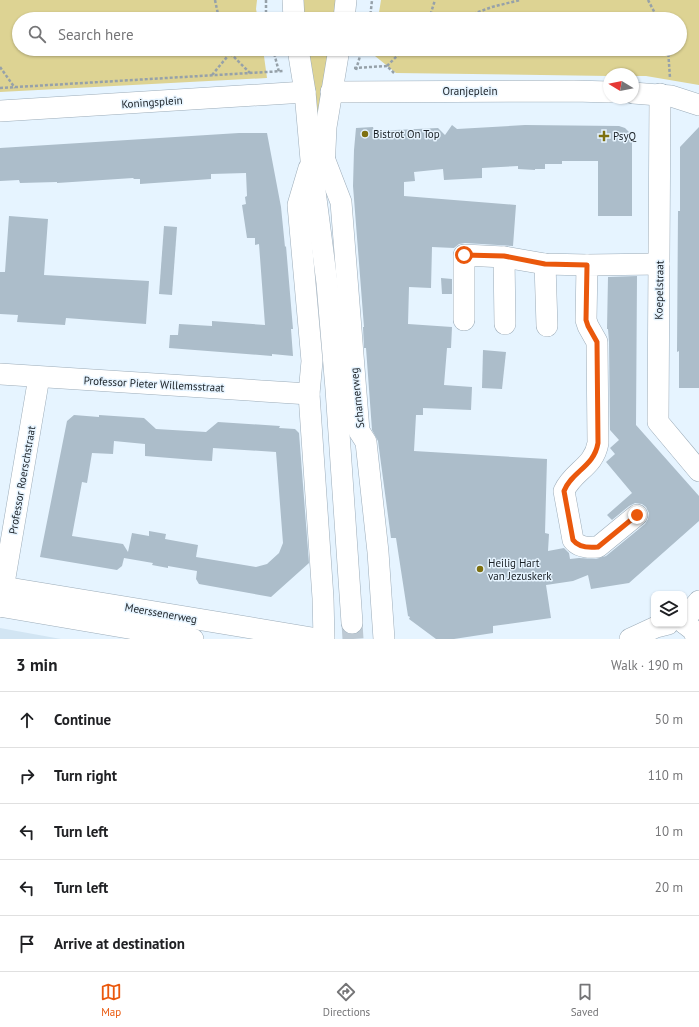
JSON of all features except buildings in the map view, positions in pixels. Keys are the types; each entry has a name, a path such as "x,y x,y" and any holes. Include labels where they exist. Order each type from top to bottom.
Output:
{"street":[{"path":"293,0 294,12"},
{"path":"345,12 346,0"},
{"name":"Scharnerweg","path":"299,56 318,159 352,623"},
{"name":"Scharnerweg","path":"324,639 323,598 309,394 312,362 298,206 325,140 337,59"},
{"name":"Koningsplein","path":"9,111 305,92"},
{"name":"Oranjeplein","path":"331,92 603,92"},
{"path":"639,93 666,95 699,104"},
{"name":"Koepelstraat","path":"666,95 659,264 658,422 699,471"},
{"name":"Scharnerweg","path":"318,159 341,202 359,431 366,442 378,552 384,639"},
{"path":"464,320 464,255 504,256 545,264 659,264"},
{"path":"504,256 505,324"},
{"path":"545,264 547,326"},
{"path":"587,265 586,320 597,342 598,443 594,456 564,491 573,540 578,545 598,547 637,515"},
{"name":"Professor Pieter Willemsstraat","path":"0,374 309,394"},
{"name":"Professor Roerschstraat","path":"1,600 40,377"},
{"name":"Meerssenerweg","path":"1,600 193,639"},
{"name":"Meerssenerweg","path":"1,600 318,639"},
{"path":"687,618 699,601"},
{"path":"687,625 693,630 697,639"},
{"path":"630,639 656,627"}],"path":[{"path":"214,0 217,12"},
{"path":"266,0 266,12"},
{"path":"371,12 372,0"},
{"path":"431,12 435,0"},
{"path":"478,12 520,0"},
{"path":"648,0 654,12"},
{"path":"212,75 227,56"},
{"path":"234,56 250,73"},
{"path":"387,66 397,56"},
{"path":"666,95 668,56"},
{"path":"337,59 387,66 416,92"},
{"path":"0,67 15,87"},
{"path":"0,88 301,70"},
{"path":"9,111 15,87"}],"shaded area":[{"path":"0,0 257,0 257,12 12,12 12,56 264,56 267,78 0,92"},
{"path":"299,0 339,0 337,12 300,12"},
{"path":"381,0 699,0 699,85 639,76 639,68 603,68 603,76 396,73 375,56 687,56 687,12 379,12"},
{"path":"305,56 331,56 317,153"},
{"path":"0,628 61,639 0,639"}],"tunnel":[{"path":"352,623 353,639"}],"place":[{"name":"Bistrot On Top","path":"365,134"},
{"name":"PsyQ","path":"604,136"},
{"name":"Heilig Hart van Jezuskerk","path":"480,569"}],"route":[{"path":"464,255 504,256 545,264 587,265 586,320 597,342 598,443 594,456 566,486 564,491 573,540 578,545 591,548 598,547 637,515"}]}
